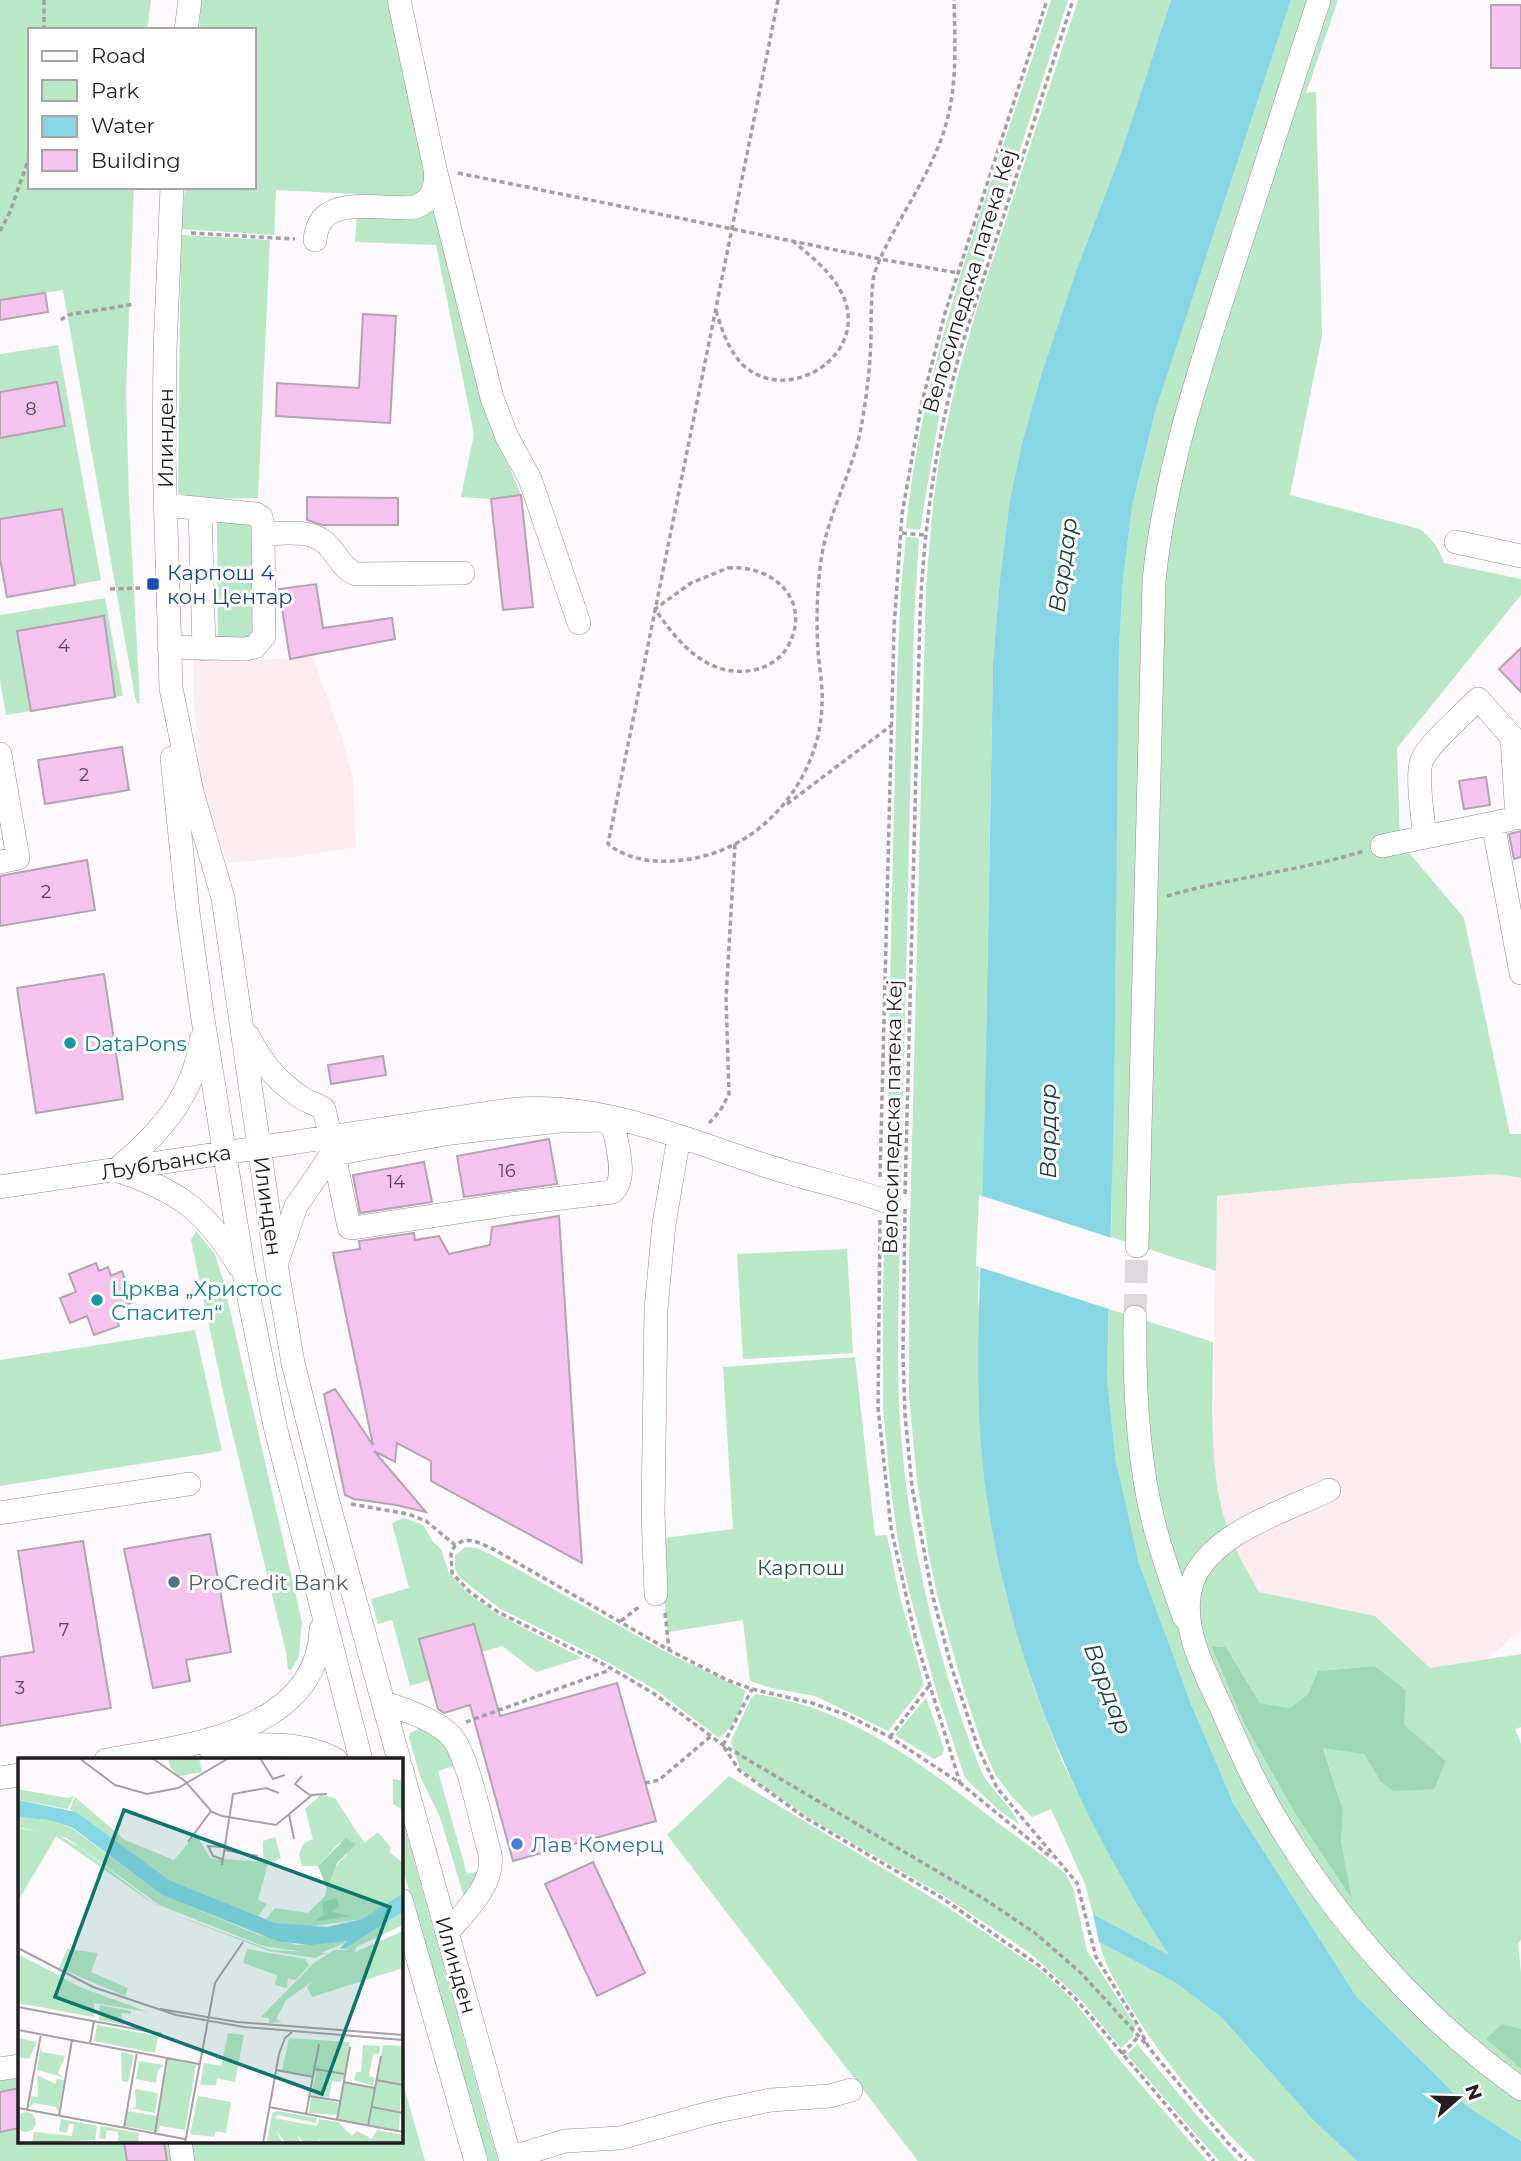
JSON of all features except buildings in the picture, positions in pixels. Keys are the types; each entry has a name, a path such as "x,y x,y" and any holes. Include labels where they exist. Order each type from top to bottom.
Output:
{"street":[{"path":"186,28 190,0"},
{"path":"399,0 435,169 492,398 507,437 530,479 579,623"},
{"path":"1137,1246 1154,581 1161,525 1188,407 1319,0"},
{"path":"315,240 320,221 337,208 406,208 425,203 433,192 435,169"},
{"name":"Илинден","path":"172,189 165,349 165,505 171,688 192,792 223,898 293,1363 398,1758"},
{"path":"165,505 256,514 263,522 264,636 256,647 169,647"},
{"path":"200,508 204,649"},
{"path":"263,534 297,533 316,536 330,547 349,572 356,574 463,573"},
{"path":"1456,542 1521,556"},
{"name":"Илинден","path":"171,688 169,706 173,780 202,1013 244,1273 275,1426 360,1758"},
{"path":"1382,846 1519,818 1512,737 1478,699 1421,760 1425,837"},
{"path":"0,754 9,860"},
{"path":"1493,823 1521,973"},
{"path":"202,1013 199,1054 187,1090 170,1117 116,1170 158,1185 196,1208 244,1273"},
{"path":"242,1024 270,1070 303,1098 324,1109 349,1227 612,1192 618,1188 621,1179 614,1128 604,1120 560,1121 333,1146"},
{"path":"276,1264 296,1206 333,1146 508,1110 546,1108 617,1118 802,1178 883,1200"},
{"path":"656,1594 653,1513 659,1267 679,1137"},
{"name":"Љубљанска","path":"0,1187 260,1148 333,1146"},
{"path":"1135,1317 1137,1385 1146,1483 1160,1544 1193,1639 1258,1786 1275,1818 1318,1883 1385,1966 1432,2014 1521,2089"},
{"path":"0,1513 189,1484"},
{"path":"1193,1639 1190,1595 1193,1582 1205,1561 1228,1539 1329,1490"},
{"path":"174,1749 242,1728 290,1701 307,1680 317,1658 321,1644 321,1612"},
{"path":"383,1702 444,1729 457,1743 461,1752 491,1862 488,1880 447,1933"},
{"path":"118,1758 174,1749 281,1746 316,1751 332,1758"},
{"name":"Илинден","path":"402,1772 510,2159"},
{"path":"0,1778 18,1775"},
{"name":"Илинден","path":"402,1904 475,2161"},
{"path":"0,2069 18,2066"},
{"path":"510,2159 565,2141 620,2138 713,2112 771,2100 831,2096 850,2090"}],"path":[{"path":"44,0 44,28"},
{"path":"778,0 607,844 623,855 637,859 671,861 704,856 735,844 892,725"},
{"path":"782,808 805,769 820,725 822,703 816,622 820,568 827,534 859,435 869,367 872,285 880,259 923,179 946,125 955,71 954,0"},
{"path":"960,1783 929,1686 903,1588 891,1528 880,1420 894,628 901,533 922,402 958,273 1047,0"},
{"name":"Велосипедска патека Кеј","path":"1073,0 985,269 949,389 934,463 924,535 905,1181 905,1414 912,1487 935,1605 960,1695 990,1777 1057,1862 1077,1883 1096,1957 1149,2048 1218,2133 1246,2161"},
{"path":"0,231 10,212 28,161"},
{"path":"435,169 958,273"},
{"path":"170,232 315,240"},
{"path":"715,310 728,345 752,372 760,377 781,381 801,378 812,374 831,359 847,330 844,298 831,277 793,242"},
{"path":"61,320 66,315 135,304"},
{"path":"901,533 924,535"},
{"path":"740,568 764,572 783,586 789,596 795,621 789,644 774,662 752,670 729,671 695,656 670,631 655,609 691,583 717,572 740,568"},
{"path":"110,589 140,588"},
{"path":"703,1145 708,1125 729,1094 726,998 735,844"},
{"path":"1145,903 1191,889 1284,872 1382,846"},
{"path":"328,1502 376,1507 408,1514 426,1521 455,1545"},
{"path":"1057,1862 960,1783 890,1737 847,1715 812,1703 751,1689 727,1679 669,1650 495,1550 468,1539 455,1545 451,1554 452,1573 470,1592 498,1612 612,1669 653,1693 723,1745 964,1887 1035,1933 1081,1973 1149,2048"},
{"path":"444,1729 612,1669"},
{"path":"890,1737 929,1686"},
{"path":"723,1745 751,1689"},
{"path":"645,1783 659,1780 711,1736"},
{"path":"723,1745 739,1770 804,1817 942,1898 1028,1956 1076,1998 1214,2161"},
{"path":"1122,2054 1139,2036"}],"shaded area":[{"path":"193,656 262,660 312,656 342,738 353,780 356,847 293,857 228,863 202,794 194,704"},
{"path":"1497,1174 1521,1178 1521,1629 1486,1660 1430,1668 1375,1616 1258,1592 1234,1548 1225,1523 1213,1460 1216,1196"}],"green space":[{"path":"0,0 151,0 147,28 28,28 28,189 134,189 126,391 140,703 137,703 135,697 63,290 0,300"},
{"path":"201,0 395,0 430,174 419,200 357,202 357,194 276,190 274,235 181,229 185,189 256,189 256,28 199,28"},
{"path":"1051,0 1068,0 959,339 941,405 920,530 906,528 915,460 946,327 986,195"},
{"path":"1078,0 1171,0 1121,153 1076,271 1042,372 1010,499 1000,579 993,663 983,1196 978,1293 988,1506 1005,1592 1033,1685 1062,1761 1124,1882 1171,1956 1093,1914 1085,1884 1051,1809 1032,1817 1012,1797 995,1774 962,1684 937,1594 917,1481 909,1395 909,1262 926,587 933,505 940,455 977,308"},
{"path":"1291,0 1338,0 1306,93 1316,92 1322,336 1290,495 1420,529 1435,544 1444,563 1521,579 1521,595 1397,748 1400,842 1464,918 1510,1134 1521,1134 1521,1178 1497,1174 1217,1196 1216,1271 1111,1237 1119,648 1123,579 1132,507 1155,412"},
{"path":"436,197 484,406 521,495 491,499 461,497 474,434 436,245 355,242 357,212"},
{"path":"181,235 270,240 258,498 188,499 178,494"},
{"path":"58,345 101,580 75,585 62,509 0,519 0,354"},
{"path":"217,522 258,522 259,636 218,641"},
{"path":"906,537 919,538 914,623 899,1278 900,1422 917,1554 937,1641 980,1768 1019,1824 1001,1812 965,1778 936,1690 898,1541 883,1408 883,1294 897,678"},
{"path":"105,598 123,696 115,697 113,683 29,697 31,711 6,715 0,680 0,615","holes":["103,616 111,660 24,675 17,631"]},
{"path":"196,1231 215,1254 223,1280 302,1622 299,1656 291,1670 288,1669 228,1415 191,1240"},
{"path":"847,1249 853,1353 743,1359 737,1254"},
{"path":"1109,1309 1213,1342 1214,1457 1220,1502 1232,1542 1259,1592 1375,1616 1430,1668 1521,1654 1521,1727 1515,1729 1521,1744 1521,1940 1518,1943 1521,2029 1486,2039 1521,2069 1521,2141 1468,2107 1356,1996 1233,1803 1158,1621 1139,1564 1116,1462 1107,1380","holes":["1211,1646 1226,1647 1260,1703 1290,1708 1308,1694 1319,1671 1375,1666 1406,1690 1403,1725 1446,1761 1380,1781 1364,1754 1323,1747 1343,1810 1341,1842 1351,1897 1296,1815 1244,1723"]},
{"path":"195,1330 222,1451 0,1486 0,1360"},
{"name":"Карпош","path":"855,1357 875,1536 887,1535 898,1589 924,1685 888,1731 815,1696 750,1681 743,1620 668,1632 657,1539 733,1529 723,1367"},
{"path":"404,1518 423,1525 433,1542 441,1549 449,1573 469,1594 497,1614 582,1658 536,1672 502,1646 482,1652 474,1624 419,1639 430,1680 410,1686 392,1620 378,1624 371,1599 409,1588 392,1523"},
{"path":"465,1547 477,1548 492,1555 670,1654 745,1690 740,1710 733,1723 719,1738 656,1690 609,1663 499,1608 459,1577 455,1568 455,1556"},
{"path":"1211,1646 1226,1647 1260,1703 1290,1708 1308,1694 1318,1671 1375,1666 1406,1690 1404,1725 1446,1761 1434,1789 1393,1791 1380,1781 1364,1754 1323,1748 1343,1810 1341,1842 1352,1899 1296,1815 1244,1723"},
{"path":"756,1694 791,1701 824,1712 885,1742 942,1780 1066,1874 1073,1888 1087,1951 1135,2025 1133,2037 1121,2048 1081,2000 1030,1953 944,1896 806,1816 740,1769 731,1741 751,1698"},
{"path":"926,1698 944,1749 942,1755 934,1759 895,1735"},
{"path":"421,1728 443,1740 454,1766 438,1771 467,1874 483,1870 464,1897 440,1817 420,1776 409,1738 410,1733"},
{"path":"729,1776 944,1905 1039,1969 1073,2000 1123,2064 1207,2161 918,2161 667,1835"},
{"path":"402,1817 498,2161 486,2161 402,1867"},
{"path":"1099,1942 1176,1983 1221,2017 1313,2120 1357,2161 1255,2161 1203,2106 1157,2047 1116,1982"},
{"path":"1502,2024 1521,2029 1521,2069 1486,2039"},
{"path":"1137,2044 1238,2161 1219,2161 1127,2055"},
{"path":"18,2078 18,2144 174,2144 177,2161 0,2161 0,2081"},
{"path":"402,2080 425,2161 183,2161 180,2144 402,2144"}],"water":[{"name":"Вардар","path":"1171,0 1291,0 1155,412 1132,507 1123,579 1119,648 1114,1098 1107,1380 1116,1462 1139,1564 1191,1704 1233,1803 1356,1996 1468,2107 1521,2141 1521,2161 1357,2161 1313,2120 1221,2017 1176,1983 1099,1942 1093,1914 1169,1955 1107,1850 1054,1740 1014,1625 988,1506 980,1425 978,1342 993,663 1000,579 1010,499 1042,372 1076,271 1121,153"}],"pier":[{"path":"979,1195 1115,1239 1112,1310 976,1266"}],"tunnel":[{"path":"1135,1317 1137,1246"}],"place":[{"name":"Карпош 4 кон Центар","path":"153,584"},
{"name":"DataPons","path":"70,1043"},
{"name":"Црква „Христос Спасител“","path":"97,1300"},
{"name":"ProCredit Bank","path":"174,1582"},
{"name":"Лав Комерц","path":"517,1844"}]}
